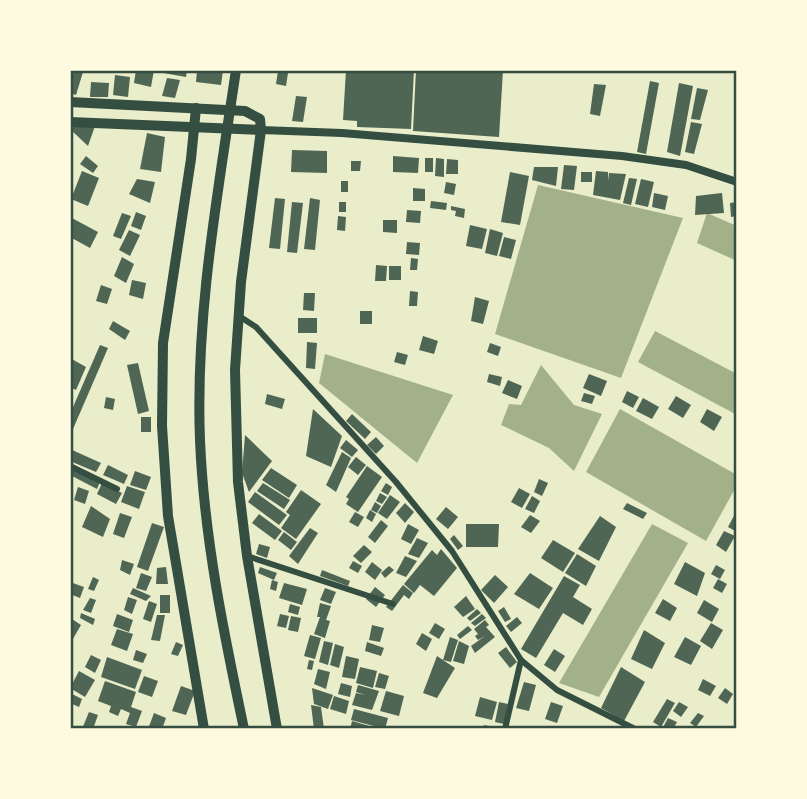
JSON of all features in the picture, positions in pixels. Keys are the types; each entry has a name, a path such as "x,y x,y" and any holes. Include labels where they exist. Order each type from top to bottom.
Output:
{"main road":[{"path":"236,70 202,318 200,440 205,509 222,619 244,729"},
{"path":"70,102 245,111 260,119 235,369 238,482 247,556 277,729"},
{"path":"196,108 163,343 162,426 168,516 204,729"},
{"path":"70,122 261,130"}],"street":[{"path":"261,130 342,133 622,156 686,165 737,182"},
{"path":"239,316 256,327 396,482 452,551 521,660 557,690 635,729"},
{"path":"70,466 117,489"},
{"path":"247,556 393,604"},
{"path":"505,729 521,660"}],"shaded area":[{"path":"538,185 683,218 621,378 495,334"},
{"path":"707,213 737,226 737,261 697,243"},
{"path":"655,331 737,374 737,415 638,362"},
{"path":"325,354 453,395 417,463 319,383"},
{"path":"541,365 574,405 602,414 574,471 549,448 501,425 509,404 521,405"},
{"path":"620,409 737,475 737,485 706,541 586,472"},
{"path":"652,524 688,543 599,697 559,683"}],"building":[{"path":"70,70 83,72 76,95 70,93"},
{"path":"136,70 154,70 151,87 134,83"},
{"path":"164,70 187,70 186,77 163,73"},
{"path":"197,70 223,70 221,85 196,82"},
{"path":"346,70 414,70 411,129 357,127 357,121 343,120"},
{"path":"416,70 503,70 499,137 413,131"},
{"path":"278,71 288,73 286,86 276,84"},
{"path":"115,75 130,77 128,97 113,95"},
{"path":"167,78 180,80 175,98 162,96"},
{"path":"650,81 659,83 646,154 637,152"},
{"path":"91,82 109,83 108,97 90,97"},
{"path":"679,83 693,86 680,156 667,152"},
{"path":"594,84 606,85 600,116 590,114"},
{"path":"697,88 708,90 700,120 691,119"},
{"path":"296,96 307,97 303,122 292,121"},
{"path":"691,122 702,124 694,154 685,152"},
{"path":"95,126 88,146 70,129 70,127"},
{"path":"147,133 165,137 161,172 140,169"},
{"path":"292,150 327,151 327,173 291,172"},
{"path":"86,156 98,166 93,173 80,164"},
{"path":"393,156 419,158 418,173 393,172"},
{"path":"425,158 433,158 433,172 425,172"},
{"path":"436,158 444,159 444,177 435,176"},
{"path":"447,159 458,160 458,174 446,174"},
{"path":"351,161 361,161 360,171 351,171"},
{"path":"564,165 577,166 574,190 561,189"},
{"path":"534,167 558,167 556,186 532,180"},
{"path":"82,171 99,178 88,206 71,199"},
{"path":"596,171 608,172 608,181 609,173 626,174 620,200 593,195"},
{"path":"510,172 529,176 520,225 501,222"},
{"path":"581,172 592,172 592,182 581,182"},
{"path":"629,178 637,179 631,205 623,203"},
{"path":"137,179 155,182 150,203 129,194"},
{"path":"641,179 654,182 648,207 635,204"},
{"path":"341,181 348,181 348,192 341,192"},
{"path":"446,182 456,184 454,195 444,193"},
{"path":"413,188 425,189 425,201 413,201"},
{"path":"654,193 668,196 665,210 652,207"},
{"path":"722,193 724,213 695,215 696,196"},
{"path":"275,198 285,199 280,249 269,248"},
{"path":"310,198 320,200 315,250 304,249"},
{"path":"431,201 447,203 446,210 430,208"},
{"path":"292,202 303,203 297,253 287,252"},
{"path":"339,202 346,202 346,212 339,212"},
{"path":"737,202 737,216 731,217 730,203"},
{"path":"451,206 465,209 464,218 455,216 456,211 451,210"},
{"path":"407,210 421,211 420,223 406,222"},
{"path":"136,212 146,216 141,230 131,226"},
{"path":"122,213 131,216 121,239 113,236"},
{"path":"338,216 346,217 345,231 337,230"},
{"path":"70,217 98,232 90,248 70,237"},
{"path":"383,220 397,220 397,233 383,232"},
{"path":"470,225 487,229 482,249 466,246"},
{"path":"490,229 503,233 497,256 485,253"},
{"path":"129,230 140,235 130,256 119,250"},
{"path":"504,237 516,240 511,259 499,256"},
{"path":"407,242 420,243 419,255 406,254"},
{"path":"122,257 134,264 126,283 114,276"},
{"path":"411,258 418,259 417,270 410,270"},
{"path":"376,265 387,266 386,281 375,281"},
{"path":"389,266 401,266 401,280 389,280"},
{"path":"132,280 146,283 143,299 129,295"},
{"path":"101,285 112,289 107,304 96,301"},
{"path":"410,291 418,292 417,306 409,306"},
{"path":"304,293 315,293 314,311 303,310"},
{"path":"475,297 489,301 483,324 471,321"},
{"path":"360,311 372,311 372,324 360,324"},
{"path":"298,318 317,318 317,333 298,333"},
{"path":"113,321 130,331 125,340 109,329"},
{"path":"423,336 438,341 434,354 419,350"},
{"path":"307,342 317,343 315,369 306,368"},
{"path":"490,343 501,347 498,356 487,352"},
{"path":"100,345 108,348 70,436 70,414"},
{"path":"397,352 408,355 405,365 394,362"},
{"path":"70,358 86,367 76,390 70,387"},
{"path":"138,363 149,411 138,414 127,365"},
{"path":"489,374 502,377 500,386 487,382"},
{"path":"589,374 607,381 601,396 583,388"},
{"path":"508,380 522,386 517,399 502,393"},
{"path":"627,391 639,397 633,408 622,402"},
{"path":"584,393 595,396 592,404 581,401"},
{"path":"267,394 285,399 282,409 265,404"},
{"path":"676,396 691,405 683,418 668,409"},
{"path":"106,397 115,399 113,410 104,408"},
{"path":"643,398 659,407 652,419 636,411"},
{"path":"313,409 342,436 331,467 306,456"},
{"path":"707,409 722,417 714,431 700,422"},
{"path":"352,414 371,432 365,439 346,421"},
{"path":"141,417 151,417 151,432 141,432"},
{"path":"245,435 272,461 249,492 242,473"},
{"path":"376,437 384,446 376,454 367,445"},
{"path":"346,440 358,450 352,457 340,448"},
{"path":"70,449 101,463 96,472 70,461"},
{"path":"342,452 351,458 336,492 326,485"},
{"path":"356,457 366,465 358,475 348,467"},
{"path":"108,465 128,475 124,484 103,475"},
{"path":"367,466 382,477 358,512 346,504 349,499 346,497"},
{"path":"271,468 297,485 289,498 262,480"},
{"path":"70,469 100,482 97,489 70,475"},
{"path":"135,471 151,477 146,490 130,485"},
{"path":"539,479 548,483 542,496 534,492"},
{"path":"102,483 122,493 116,504 97,494"},
{"path":"263,483 290,500 284,509 257,491"},
{"path":"386,483 392,487 388,495 381,491"},
{"path":"127,486 145,492 139,509 121,502"},
{"path":"78,487 89,491 85,504 74,500"},
{"path":"519,488 530,494 522,508 511,502"},
{"path":"301,490 321,504 296,539 281,528 290,515 286,512"},
{"path":"255,492 287,515 279,525 248,502"},
{"path":"380,493 387,497 382,504 376,501"},
{"path":"390,495 400,502 387,519 378,513"},
{"path":"532,496 540,501 534,513 525,509"},
{"path":"375,502 381,506 377,513 371,510"},
{"path":"405,503 414,512 405,523 396,513"},
{"path":"627,503 647,513 643,519 623,509"},
{"path":"91,506 110,519 103,537 82,527"},
{"path":"446,507 458,517 448,529 436,519"},
{"path":"370,510 376,514 372,522 366,518"},
{"path":"737,510 737,532 728,527"},
{"path":"355,512 364,517 358,527 349,522"},
{"path":"120,513 132,517 124,538 113,534"},
{"path":"259,514 282,531 275,540 252,523"},
{"path":"530,515 540,521 531,533 521,527"},
{"path":"600,516 616,527 599,561 578,549"},
{"path":"381,520 388,526 375,543 368,537"},
{"path":"152,523 164,527 148,571 137,567"},
{"path":"408,524 419,530 411,544 401,539"},
{"path":"466,524 499,524 498,547 466,547"},
{"path":"310,528 318,533 298,564 289,556"},
{"path":"724,531 735,536 726,552 716,545"},
{"path":"284,532 297,542 291,550 278,540"},
{"path":"454,535 463,546 458,550 450,539"},
{"path":"417,538 428,543 419,558 408,554"},
{"path":"553,540 575,553 563,572 541,558"},
{"path":"259,544 270,547 267,558 256,554"},
{"path":"364,545 372,552 361,563 353,556"},
{"path":"441,549 457,568 434,596 420,585 414,593 404,584 432,550 437,555"},
{"path":"577,554 596,566 586,586 565,573"},
{"path":"405,556 417,561 406,577 396,573"},
{"path":"122,560 134,564 130,575 120,570"},
{"path":"353,561 362,566 358,573 349,568"},
{"path":"372,562 382,570 375,580 365,572"},
{"path":"685,562 705,573 697,596 674,584"},
{"path":"716,565 725,570 720,579 711,574"},
{"path":"389,566 394,570 385,578 381,573"},
{"path":"166,567 168,584 156,584 157,568"},
{"path":"260,567 277,573 274,580 258,573"},
{"path":"322,570 350,581 348,586 320,576"},
{"path":"141,573 152,577 146,591 136,588"},
{"path":"530,573 553,588 539,609 514,594"},
{"path":"495,575 508,587 494,603 481,590"},
{"path":"564,576 580,585 573,597 592,609 583,625 563,613 536,658 521,649"},
{"path":"93,577 99,580 94,591 88,589"},
{"path":"718,579 727,584 722,593 713,588"},
{"path":"272,580 278,582 276,591 270,589"},
{"path":"70,582 84,587 80,598 70,594"},
{"path":"284,583 307,589 302,605 279,598"},
{"path":"403,585 413,593 409,599 404,595 392,611 386,607"},
{"path":"375,587 385,595 376,607 366,599"},
{"path":"133,588 151,596 146,601 130,594"},
{"path":"325,588 336,592 331,604 320,600"},
{"path":"160,595 170,595 170,613 160,613"},
{"path":"466,596 475,609 463,617 454,607"},
{"path":"128,597 137,600 132,614 124,610"},
{"path":"90,598 96,600 91,613 83,610"},
{"path":"663,599 677,608 670,621 655,613"},
{"path":"704,600 719,609 712,622 697,613"},
{"path":"149,601 157,604 151,622 143,619"},
{"path":"320,603 331,606 326,620 330,621 325,638 314,634 320,617 317,617"},
{"path":"290,604 300,607 298,615 288,612"},
{"path":"504,607 511,619 505,622 498,611"},
{"path":"477,609 481,613 470,621 467,618"},
{"path":"81,613 95,619 93,625 80,618"},
{"path":"117,614 133,620 129,632 113,626"},
{"path":"280,614 289,616 286,628 277,626"},
{"path":"482,614 486,618 475,626 471,623"},
{"path":"157,615 165,615 160,641 151,640"},
{"path":"291,616 301,618 298,632 288,630"},
{"path":"517,617 522,623 511,632 506,626"},
{"path":"72,619 81,625 70,644 70,622"},
{"path":"485,620 489,625 486,627 495,637 475,653 471,646 485,636 478,640 474,629"},
{"path":"435,623 445,629 439,639 429,633"},
{"path":"711,623 723,630 712,649 700,641"},
{"path":"372,625 384,628 380,642 369,640"},
{"path":"468,626 472,630 460,639 457,635"},
{"path":"117,629 133,634 127,651 111,645"},
{"path":"644,630 665,643 652,669 631,659"},
{"path":"422,633 432,639 426,651 416,644"},
{"path":"310,635 321,638 315,659 304,656"},
{"path":"450,637 458,640 451,662 443,660"},
{"path":"685,637 701,646 691,665 674,657"},
{"path":"324,641 333,643 328,665 319,662"},
{"path":"459,641 469,646 464,664 453,661"},
{"path":"176,642 183,645 178,656 171,654"},
{"path":"367,642 384,648 381,656 365,651"},
{"path":"335,644 344,647 339,668 330,665"},
{"path":"506,647 517,662 510,668 498,653"},
{"path":"554,649 565,656 555,672 544,665"},
{"path":"136,650 147,654 143,663 133,660"},
{"path":"91,655 101,660 95,673 85,667"},
{"path":"346,656 359,659 355,679 342,677"},
{"path":"437,656 455,668 437,698 423,693"},
{"path":"107,657 142,670 135,689 101,677"},
{"path":"309,660 314,661 312,670 307,669"},
{"path":"360,667 377,671 373,688 356,683"},
{"path":"621,667 645,682 624,721 601,708"},
{"path":"318,669 330,672 326,689 314,684"},
{"path":"79,671 95,680 85,697 70,688"},
{"path":"379,673 389,676 385,689 375,687"},
{"path":"144,676 158,681 152,697 138,692"},
{"path":"703,679 716,686 710,696 698,690"},
{"path":"105,681 136,692 131,707 142,711 136,727 126,724 130,713 121,709 118,716 109,712 111,706 98,701"},
{"path":"524,682 536,685 529,711 516,708"},
{"path":"341,683 352,686 350,697 338,694"},
{"path":"358,685 379,691 372,710 352,705 356,693 365,695 356,692"},
{"path":"181,686 195,691 186,715 172,711"},
{"path":"312,688 333,695 328,709 314,704"},
{"path":"725,688 733,694 727,704 718,698"},
{"path":"386,691 404,696 399,716 380,711"},
{"path":"70,693 82,699 79,707 70,703"},
{"path":"334,696 349,701 346,714 330,709"},
{"path":"480,697 497,702 492,720 475,716"},
{"path":"667,699 675,703 661,727 653,722"},
{"path":"499,702 508,704 504,724 495,722"},
{"path":"551,702 563,706 557,723 545,719"},
{"path":"679,702 688,707 681,717 673,711"},
{"path":"311,705 321,707 324,729 314,729"},
{"path":"354,709 388,718 385,729 351,720"},
{"path":"89,712 98,715 93,729 82,729"},
{"path":"154,713 166,718 162,729 148,729"},
{"path":"698,713 704,716 696,727 690,723"},
{"path":"668,718 677,722 673,729 662,729"},
{"path":"352,721 377,728 377,729 350,729"},
{"path":"484,725 500,728 500,729 483,729"}]}
